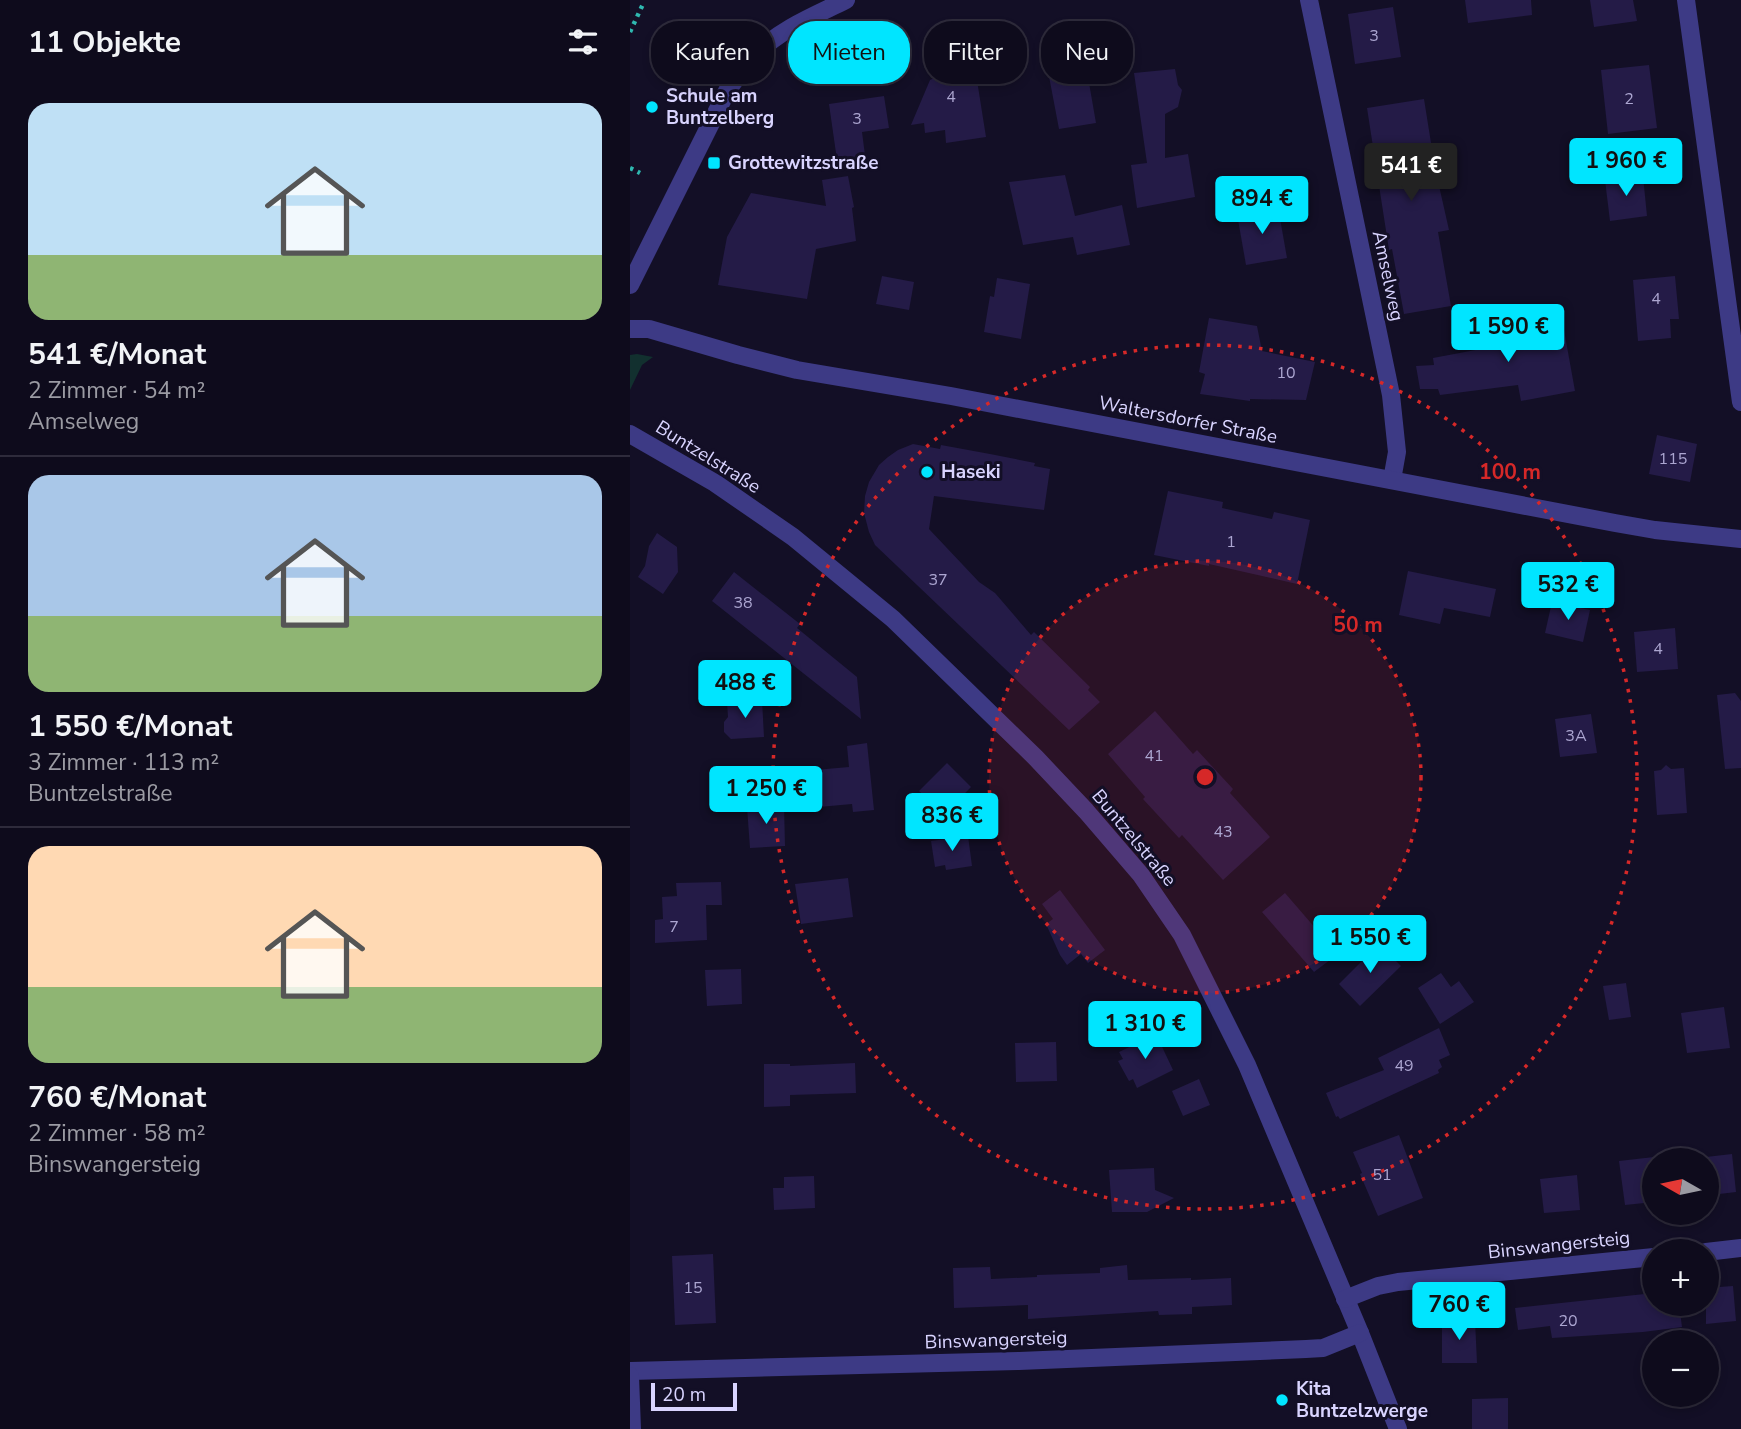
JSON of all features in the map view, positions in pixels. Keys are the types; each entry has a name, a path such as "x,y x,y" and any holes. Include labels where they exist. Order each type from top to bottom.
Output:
{"street":[{"path":"630,285 727,92 743,69 774,39 846,0"},
{"name":"Amselweg","path":"1309,0 1391,395 1397,452 1392,480"},
{"path":"1686,0 1741,402"},
{"name":"Waltersdorfer Straße","path":"630,329 649,329 797,370 976,401 1655,530 1741,538"},
{"name":"Buntzelstraße","path":"630,434 715,483 813,552 893,619 1036,758 1141,874 1182,935 1247,1065 1398,1429"},
{"path":"1719,1251 1741,1248"},
{"name":"Binswangersteig","path":"1345,1299 1378,1286 1398,1282 1642,1258"},
{"name":"Binswangersteig","path":"630,1373 1306,1349 1323,1348 1360,1333"},
{"path":"630,1373 632,1429"}],"path":[{"path":"630,32 643,4"},
{"path":"630,168 640,173"}],"green space":[{"path":"630,355 653,357 642,365 630,390"}],"building":[{"path":"1465,0 1531,0 1532,15 1468,23"},
{"path":"1590,0 1633,0 1637,21 1594,27"},
{"path":"1393,7 1401,57 1355,64 1348,14"},
{"path":"1649,65 1657,128 1608,134 1601,70"},
{"path":"1175,69 1178,85 1182,90 1178,107 1165,114 1165,158 1188,154 1195,197 1137,208 1131,165 1147,163 1134,73"},
{"path":"928,84 978,84 986,137 946,143 945,130 925,133 924,123 911,125"},
{"path":"1050,84 1089,84 1096,123 1059,129"},
{"path":"884,96 889,128 862,132 866,163 838,167 829,104"},
{"path":"1424,99 1435,168 1449,230 1438,232 1451,306 1404,314 1392,249 1389,250 1367,108"},
{"path":"1065,175 1075,216 1122,205 1130,245 1077,255 1073,237 1023,245 1009,182"},
{"path":"848,176 854,207 856,241 816,249 807,299 718,285 727,237 751,193 826,206 822,180"},
{"path":"1643,176 1647,216 1610,221 1605,180"},
{"path":"1278,207 1287,258 1246,265 1237,214"},
{"path":"882,276 914,282 909,310 876,304"},
{"path":"1675,276 1679,319 1670,319 1671,338 1638,341 1633,280"},
{"path":"997,278 1030,284 1021,339 984,332 990,296 994,297"},
{"path":"1209,318 1257,326 1262,351 1315,362 1306,400 1250,401 1200,394 1205,374 1199,372"},
{"path":"1562,319 1575,391 1521,401 1518,385 1440,395 1438,389 1420,389 1416,366 1434,365 1433,358 1502,345 1499,328"},
{"path":"1657,435 1697,444 1690,482 1649,474"},
{"path":"913,444 940,449 941,445 1035,463 1034,466 1050,469 1044,510 934,496 929,529 979,582 995,593 1031,635 1034,632 1090,687 1088,690 1100,702 1069,730 875,545 864,513 869,482 879,465 888,457"},
{"path":"1168,491 1223,502 1222,508 1272,519 1274,512 1310,520 1297,584 1209,564 1154,555"},
{"path":"657,533 677,547 678,572 663,594 638,577 645,566 649,546"},
{"path":"1408,571 1496,589 1490,617 1444,608 1440,624 1399,615"},
{"path":"734,572 800,624 797,628 857,677 861,719 712,601"},
{"path":"1552,602 1590,610 1583,642 1545,633"},
{"path":"1675,628 1678,669 1637,672 1634,632"},
{"path":"1735,693 1741,701 1741,768 1725,769 1717,695"},
{"path":"762,700 764,737 731,739 724,732 724,722 728,717 727,702"},
{"path":"1155,711 1193,754 1197,750 1233,789 1230,793 1270,837 1223,880 1182,835 1179,838 1143,799 1145,797 1108,754"},
{"path":"1591,714 1597,753 1560,757 1555,719"},
{"path":"867,743 874,810 853,812 852,804 819,807 815,770 849,767 847,746"},
{"path":"947,763 971,787 944,815 919,791"},
{"path":"1666,765 1671,769 1684,768 1687,813 1657,815 1654,771 1661,770"},
{"path":"784,805 785,846 750,848 747,807"},
{"path":"968,836 972,866 946,870 945,865 935,867 931,841"},
{"path":"848,878 853,917 801,924 795,884"},
{"path":"721,882 722,905 706,905 707,940 655,943 655,920 663,919 662,897 677,896 676,883"},
{"path":"1060,890 1105,950 1088,963 1081,954 1067,965 1046,924 1053,919 1042,904"},
{"path":"1285,893 1323,937 1320,941 1334,957 1314,972 1262,912"},
{"path":"1379,944 1401,966 1360,1006 1339,984"},
{"path":"741,969 742,1004 707,1006 705,970"},
{"path":"1441,973 1451,987 1459,981 1474,1002 1440,1024 1418,988"},
{"path":"1626,983 1631,1017 1609,1020 1603,986"},
{"path":"1724,1007 1730,1048 1687,1053 1681,1013"},
{"path":"1439,1028 1450,1055 1439,1060 1442,1067 1438,1070 1439,1073 1340,1119 1336,1117 1326,1093 1384,1070 1378,1058"},
{"path":"1156,1034 1173,1070 1137,1088 1133,1079 1129,1081 1118,1061 1123,1059 1119,1052"},
{"path":"1056,1042 1057,1081 1016,1082 1015,1043"},
{"path":"855,1063 856,1093 790,1095 790,1106 764,1107 764,1064 790,1066"},
{"path":"1199,1079 1210,1105 1183,1116 1172,1091"},
{"path":"1399,1135 1423,1198 1378,1216 1353,1152"},
{"path":"1732,1154 1736,1192 1719,1194 1719,1156"},
{"path":"1642,1158 1642,1203 1625,1205 1619,1161"},
{"path":"1154,1168 1155,1190 1174,1198 1147,1212 1112,1212 1109,1170"},
{"path":"1577,1175 1580,1210 1544,1213 1540,1179"},
{"path":"814,1176 815,1208 774,1210 773,1188 784,1188 784,1177"},
{"path":"713,1254 716,1323 675,1325 672,1256"},
{"path":"1127,1265 1128,1280 1231,1278 1232,1305 1192,1307 1192,1314 1159,1315 1158,1311 1028,1319 1028,1305 954,1308 953,1268 990,1267 991,1279 1100,1273 1100,1268"},
{"path":"1733,1286 1736,1321 1706,1324 1706,1316 1719,1316 1719,1287"},
{"path":"1642,1294 1642,1316 1681,1316 1682,1327 1552,1338 1550,1326 1518,1330 1515,1308"},
{"path":"1442,1320 1475,1320 1477,1363 1442,1363"},
{"path":"1508,1398 1508,1429 1472,1429 1472,1399"}],"place":[{"name":"Schule am Buntzelberg","path":"652,107"},
{"name":"Grottewitzstraße","path":"714,163"},
{"name":"Haseki","path":"927,472"},
{"name":"Kita Buntzelzwerge","path":"1282,1400"}]}
